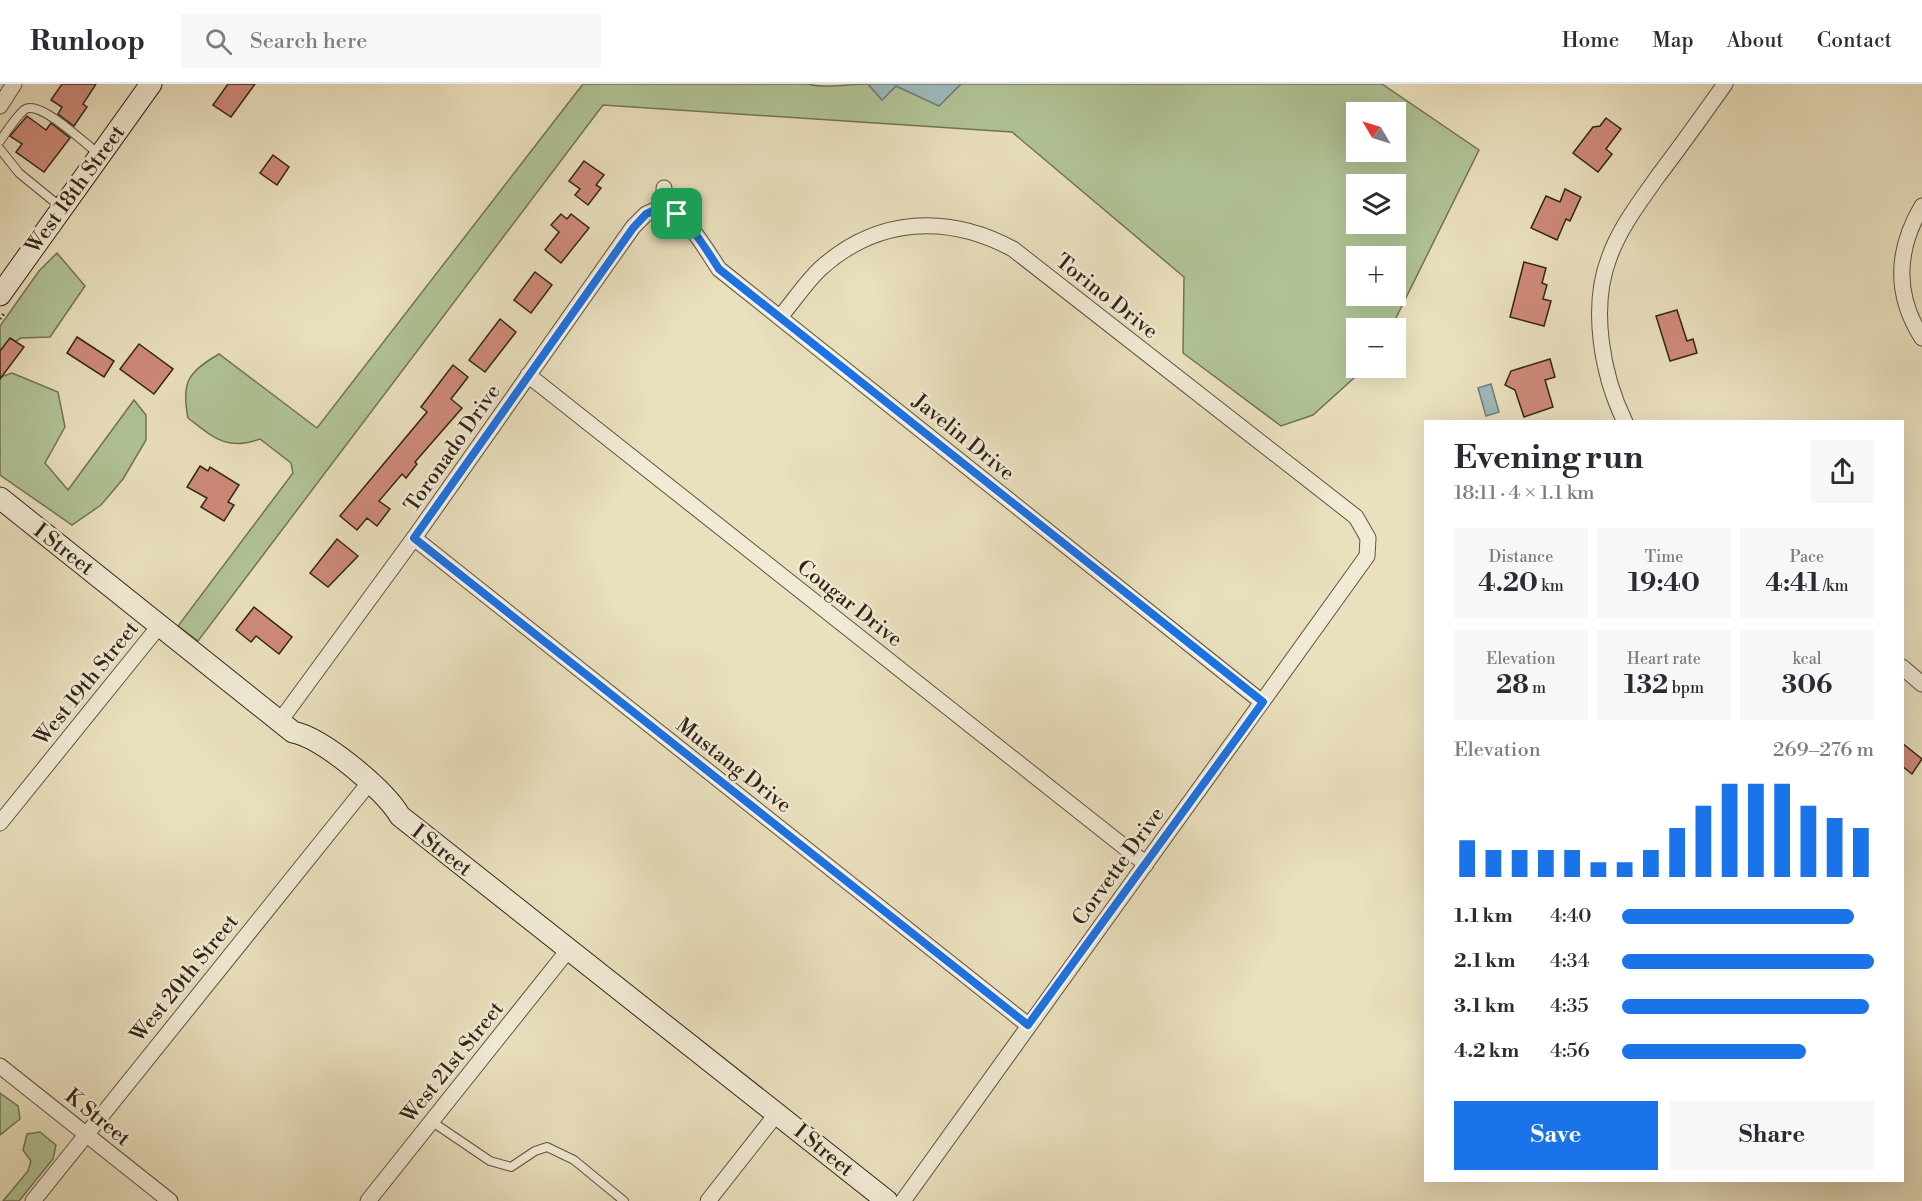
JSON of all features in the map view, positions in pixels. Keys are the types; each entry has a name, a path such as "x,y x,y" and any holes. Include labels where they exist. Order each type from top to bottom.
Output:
{"street":[{"path":"0,106 14,84"},
{"name":"West 18th Street","path":"0,295 151,84"},
{"path":"1624,420 1615,402 1602,350 1600,301 1608,259 1625,222 1725,84"},
{"path":"664,188 664,206"},
{"name":"Javelin Drive","path":"664,206 677,214 692,229 719,269 1263,702"},
{"name":"Toronado Drive","path":"280,721 414,538 633,228 646,214 664,206"},
{"path":"1922,206 1904,245 1900,282 1915,327 1922,338"},
{"name":"Torino Drive","path":"780,317 822,268 859,243 899,227 942,225 989,237 1013,249 1356,517 1368,538 1367,556"},
{"name":"Cougar Drive","path":"528,375 1146,864"},
{"name":"I Street","path":"0,498 293,732 308,735 327,747 392,803 400,816 778,1112 887,1201"},
{"name":"Mustang Drive","path":"414,538 1028,1025"},
{"name":"Corvette Drive","path":"903,1201 1367,556"},
{"name":"West 19th Street","path":"0,823 160,625"},
{"path":"1904,670 1922,684"},
{"name":"West 20th Street","path":"33,1201 369,783"},
{"name":"West 21st Street","path":"368,1201 569,949"},
{"name":"K Street","path":"0,1066 170,1201"},
{"path":"708,1201 778,1112"}],"lane":[{"path":"0,141 24,110 30,108 42,110 100,155"},
{"path":"0,149 19,173 62,208"},
{"path":"431,1121 490,1161 511,1167 535,1150 547,1147 574,1160 624,1201"}],"green space":[{"path":"583,84 808,84 830,86 868,84 882,100 896,86 939,105 961,84 1382,84 1479,150 1406,298 1406,246 1346,246 1346,306 1402,306 1396,318 1346,318 1346,378 1354,378 1313,415 1281,426 1183,353 1184,277 1012,132 603,105 198,641 178,626 293,473 291,463 260,439 238,444 230,443 214,437 188,418 186,395 189,379 200,367 219,354 317,428"},
{"path":"57,253 85,286 50,337 21,338 0,351 0,326 39,271"},
{"path":"12,373 58,392 65,427 45,463 68,490 134,400 146,415 146,440 123,479 101,505 72,525 0,475 0,377"},
{"path":"0,1093 18,1106 20,1119 0,1135"},
{"path":"40,1132 56,1145 53,1159 19,1201 3,1201 28,1171 31,1161 23,1150 27,1134"}],"water":[{"path":"868,84 961,84 939,106 896,86 882,100"},
{"path":"1491,384 1499,412 1486,416 1478,388"}],"building":[{"path":"62,84 96,84 83,104 87,107 74,126 58,114 62,107 51,100"},
{"path":"228,84 255,84 231,117 213,105"},
{"path":"27,116 46,130 51,123 70,138 44,172 16,152 22,144 10,136"},
{"path":"1606,118 1621,129 1606,149 1612,154 1598,172 1573,153 1593,127 1600,126"},
{"path":"273,155 289,167 277,185 260,173"},
{"path":"584,161 604,175 596,185 601,188 588,205 575,195 580,189 569,181"},
{"path":"1565,189 1581,197 1570,221 1566,219 1557,240 1531,228 1546,196 1560,202"},
{"path":"561,214 567,219 571,214 589,228 561,263 545,250 559,232 551,225"},
{"path":"1524,262 1546,268 1542,283 1547,285 1543,299 1551,301 1544,326 1510,317"},
{"path":"535,272 552,285 531,313 514,300"},
{"path":"1677,310 1687,341 1693,339 1697,353 1670,361 1656,316"},
{"path":"500,319 516,332 485,372 469,360"},
{"path":"77,337 114,361 104,377 67,353"},
{"path":"10,338 24,347 0,379 0,351"},
{"path":"139,344 173,369 154,394 120,369"},
{"path":"1550,359 1555,377 1545,380 1553,407 1524,417 1515,390 1505,385 1511,371"},
{"path":"453,365 468,377 451,399 462,408 415,462 417,464 406,478 402,474 379,501 390,509 377,526 367,518 357,530 340,516 427,412 421,407"},
{"path":"200,466 208,471 210,467 239,485 228,502 234,505 224,521 201,507 207,498 187,487"},
{"path":"337,539 358,556 328,587 310,573"},
{"path":"254,607 292,637 279,654 256,636 251,642 236,630"},
{"path":"1904,745 1922,759 1912,774 1904,768"}],"route":[{"path":"664,206 677,214 692,229 719,269 1263,702 1028,1025 414,538 633,228 646,214 664,206"}]}
